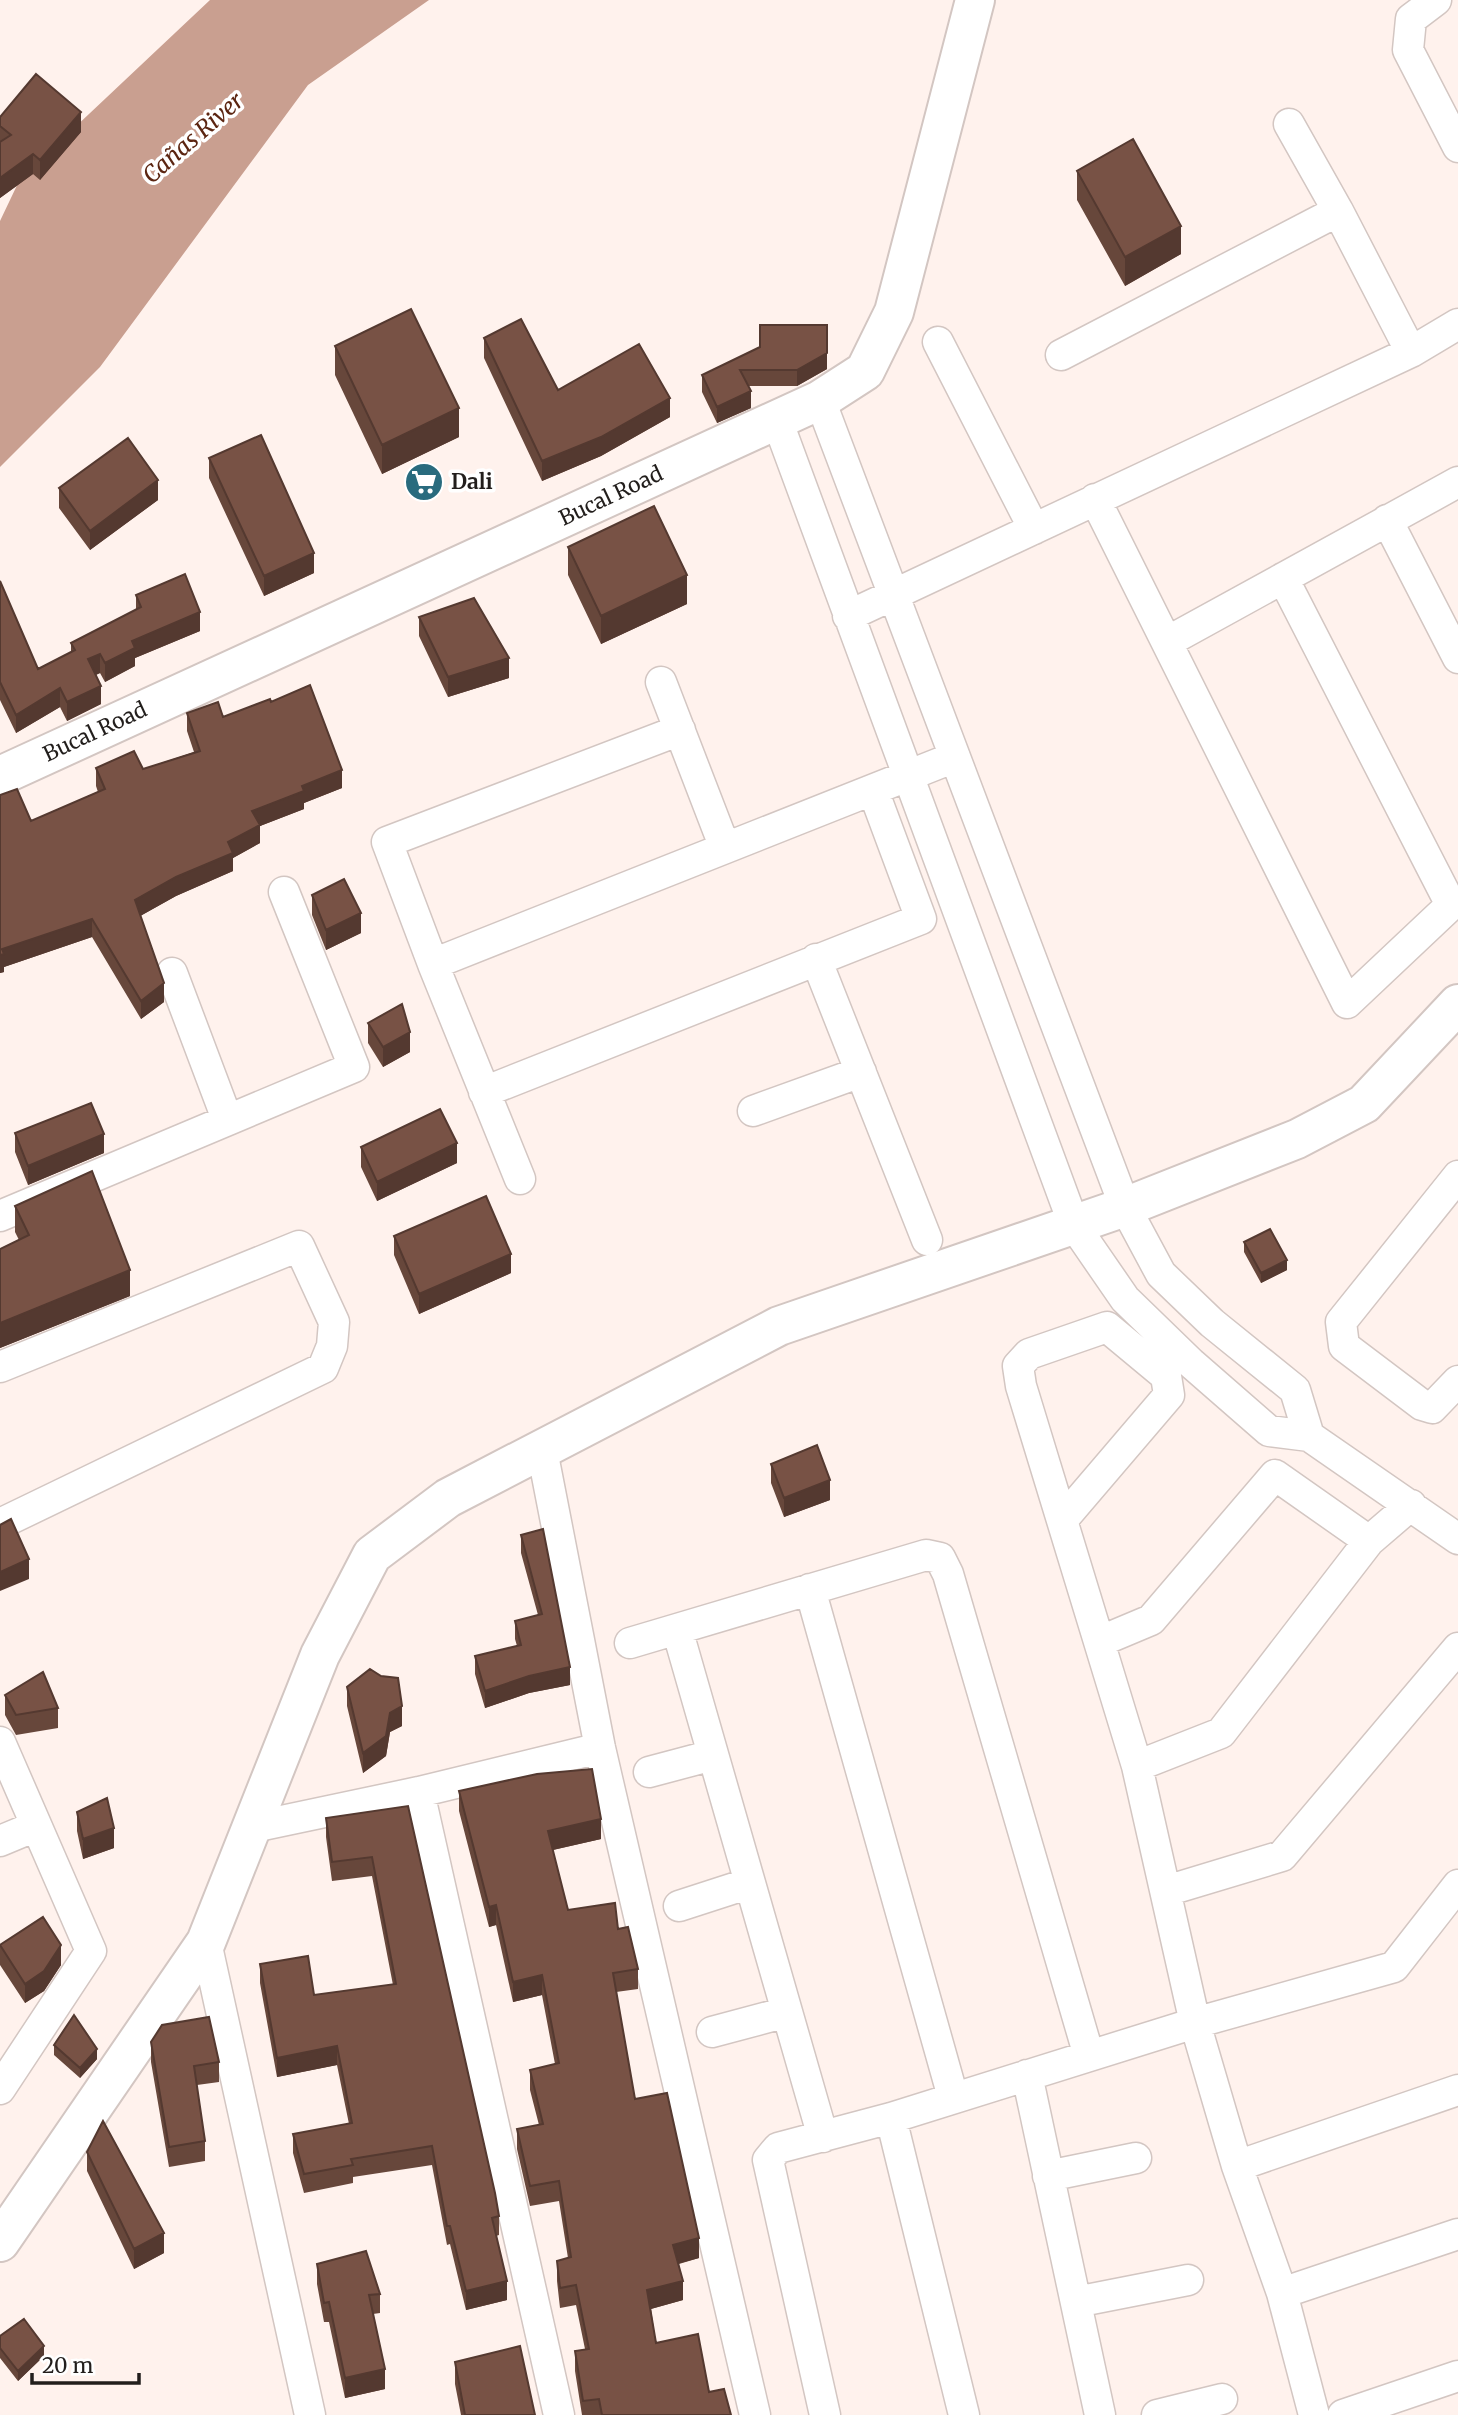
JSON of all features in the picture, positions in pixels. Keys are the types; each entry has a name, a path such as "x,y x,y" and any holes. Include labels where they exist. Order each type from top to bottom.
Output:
{"street":[{"name":"Bucal Road","path":"0,776 820,400 865,371 894,312 975,0"},
{"path":"1436,0 1411,19 1408,50 1457,144"},
{"path":"1289,124 1338,211 1411,352"},
{"path":"1062,355 1338,211"},
{"path":"848,616 1411,352 1458,324"},
{"path":"938,342 1034,529"},
{"path":"820,400 1125,1208 1161,1273 1212,1324 1295,1390 1309,1436"},
{"path":"777,420 1074,1225 1125,1300 1191,1363 1269,1431 1309,1436 1458,1539"},
{"path":"1167,642 1458,482"},
{"path":"1096,499 1347,1003 1451,905 1283,578"},
{"path":"1387,520 1458,658"},
{"path":"661,682 725,848"},
{"path":"520,1179 387,842 680,730"},
{"path":"433,964 955,757"},
{"path":"484,1092 921,919 873,790"},
{"path":"0,1216 354,1067 284,892"},
{"path":"816,959 927,1240"},
{"path":"172,973 228,1119"},
{"path":"0,2242 206,1942 320,1655 372,1555 448,1499 779,1326 1125,1208 1297,1139 1364,1104 1458,1004"},
{"path":"753,1111 861,1072"},
{"path":"1458,1177 1341,1322 1340,1333 1345,1346 1422,1405 1432,1408 1458,1381"},
{"path":"0,1367 299,1245 334,1322 332,1346 323,1368 0,1524"},
{"path":"1064,1518 1169,1395 1166,1376 1107,1327 1029,1354 1018,1366 1021,1386 1064,1518 1137,1766 1195,2023 1237,2166 1282,2293 1314,2415"},
{"path":"542,1450 600,1748 755,2415"},
{"path":"1101,1641 1150,1620 1275,1475 1369,1541"},
{"path":"1137,1766 1220,1733 1369,1541 1411,1505"},
{"path":"630,1643 926,1555 940,1558 948,1574 1089,2056"},
{"path":"810,1589 953,2097"},
{"path":"677,1629 823,2137"},
{"path":"1166,1891 1282,1856 1458,1648"},
{"path":"0,1742 91,1951 0,2089"},
{"path":"253,1827 419,1792 600,1748"},
{"path":"649,1772 713,1755"},
{"path":"419,1792 559,2415"},
{"path":"0,1841 36,1826"},
{"path":"678,1906 750,1883"},
{"path":"825,2415 768,2160 778,2148 891,2118 1195,2023 1394,1968 1458,1885"},
{"path":"206,1942 310,2415"},
{"path":"712,2032 787,2012"},
{"path":"1027,2075 1100,2415"},
{"path":"1237,2166 1458,2090"},
{"path":"891,2118 964,2415"},
{"path":"1048,2176 1136,2158"},
{"path":"1282,2293 1458,2234"},
{"path":"1076,2302 1188,2280"},
{"path":"1343,2415 1458,2376"},
{"path":"1157,2415 1222,2399"}],"water":[{"name":"Cañas River","path":"210,0 429,0 308,85 100,367 0,467 0,221 20,179"}],"building":[{"path":"36,74 81,112 40,160 33,154 0,178 0,142 11,135 0,126 0,117"},
{"path":"1133,139 1181,226 1125,257 1077,171"},
{"path":"411,309 459,408 382,445 335,346"},
{"path":"521,319 558,390 639,344 670,398 601,437 542,461 484,338"},
{"path":"760,325 827,325 827,353 797,370 740,370 751,391 717,407 702,375 760,347"},
{"path":"261,435 314,553 264,576 209,458"},
{"path":"128,438 158,480 90,531 59,488"},
{"path":"654,506 687,575 601,616 568,547"},
{"path":"185,574 200,612 132,641 135,648 105,663 100,654 88,659 101,686 67,702 60,688 16,715 0,682 0,581 38,669 75,650 71,643 141,607 136,595"},
{"path":"474,598 509,658 448,677 419,617"},
{"path":"310,685 342,770 302,786 304,791 252,811 260,825 228,842 233,853 176,877 135,900 164,983 141,1001 92,919 2,949 4,954 0,955 0,795 17,789 31,821 105,789 96,768 134,751 143,769 200,751 187,713 218,702 223,717 270,699 271,702"},
{"path":"344,879 361,913 326,930 312,895"},
{"path":"402,1004 410,1032 383,1047 368,1023"},
{"path":"91,1103 104,1134 28,1166 15,1133"},
{"path":"440,1109 457,1143 377,1182 361,1147"},
{"path":"92,1171 130,1270 0,1323 0,1249 29,1235 15,1206"},
{"path":"486,1196 511,1254 419,1294 394,1236"},
{"path":"1270,1229 1287,1260 1261,1273 1244,1242"},
{"path":"817,1445 830,1480 784,1498 771,1464"},
{"path":"11,1519 29,1559 0,1572 0,1525"},
{"path":"543,1529 570,1667 529,1676 485,1691 475,1656 521,1645 515,1621 542,1614 521,1535"},
{"path":"370,1669 381,1676 398,1678 402,1706 390,1713 386,1736 363,1753 347,1687"},
{"path":"43,1672 58,1708 16,1715 5,1695"},
{"path":"592,1769 601,1819 548,1831 568,1910 615,1903 618,1929 628,1927 638,1969 613,1973 635,2099 667,2093 699,2238 673,2245 683,2281 647,2290 656,2343 698,2334 709,2392 724,2389 731,2415 602,2415 599,2399 583,2401 575,2351 589,2349 576,2285 560,2288 557,2261 571,2257 559,2181 530,2186 517,2129 543,2124 530,2070 559,2063 542,1975 513,1982 496,1905 489,1907 459,1791 537,1774"},
{"path":"107,1798 114,1828 83,1839 77,1812"},
{"path":"408,1806 495,2193 499,2216 492,2218 507,2281 466,2291 450,2226 447,2226 432,2146 351,2159 353,2165 304,2174 293,2134 352,2123 337,2046 277,2058 260,1964 308,1956 314,1995 396,1984 372,1857 332,1862 326,1818"},
{"path":"43,1917 61,1945 44,1971 25,1984 0,1945"},
{"path":"74,2015 97,2049 80,2068 54,2045"},
{"path":"209,2017 219,2062 194,2066 205,2141 169,2147 151,2042 162,2025"},
{"path":"103,2121 164,2233 134,2249 87,2152"},
{"path":"366,2251 380,2294 369,2295 385,2369 345,2378 329,2302 324,2303 317,2264"},
{"path":"24,2319 44,2346 18,2371 0,2348 0,2336"},
{"path":"520,2346 535,2415 465,2415 455,2362"}],"place":[{"name":"Dali","path":"424,482"}]}
